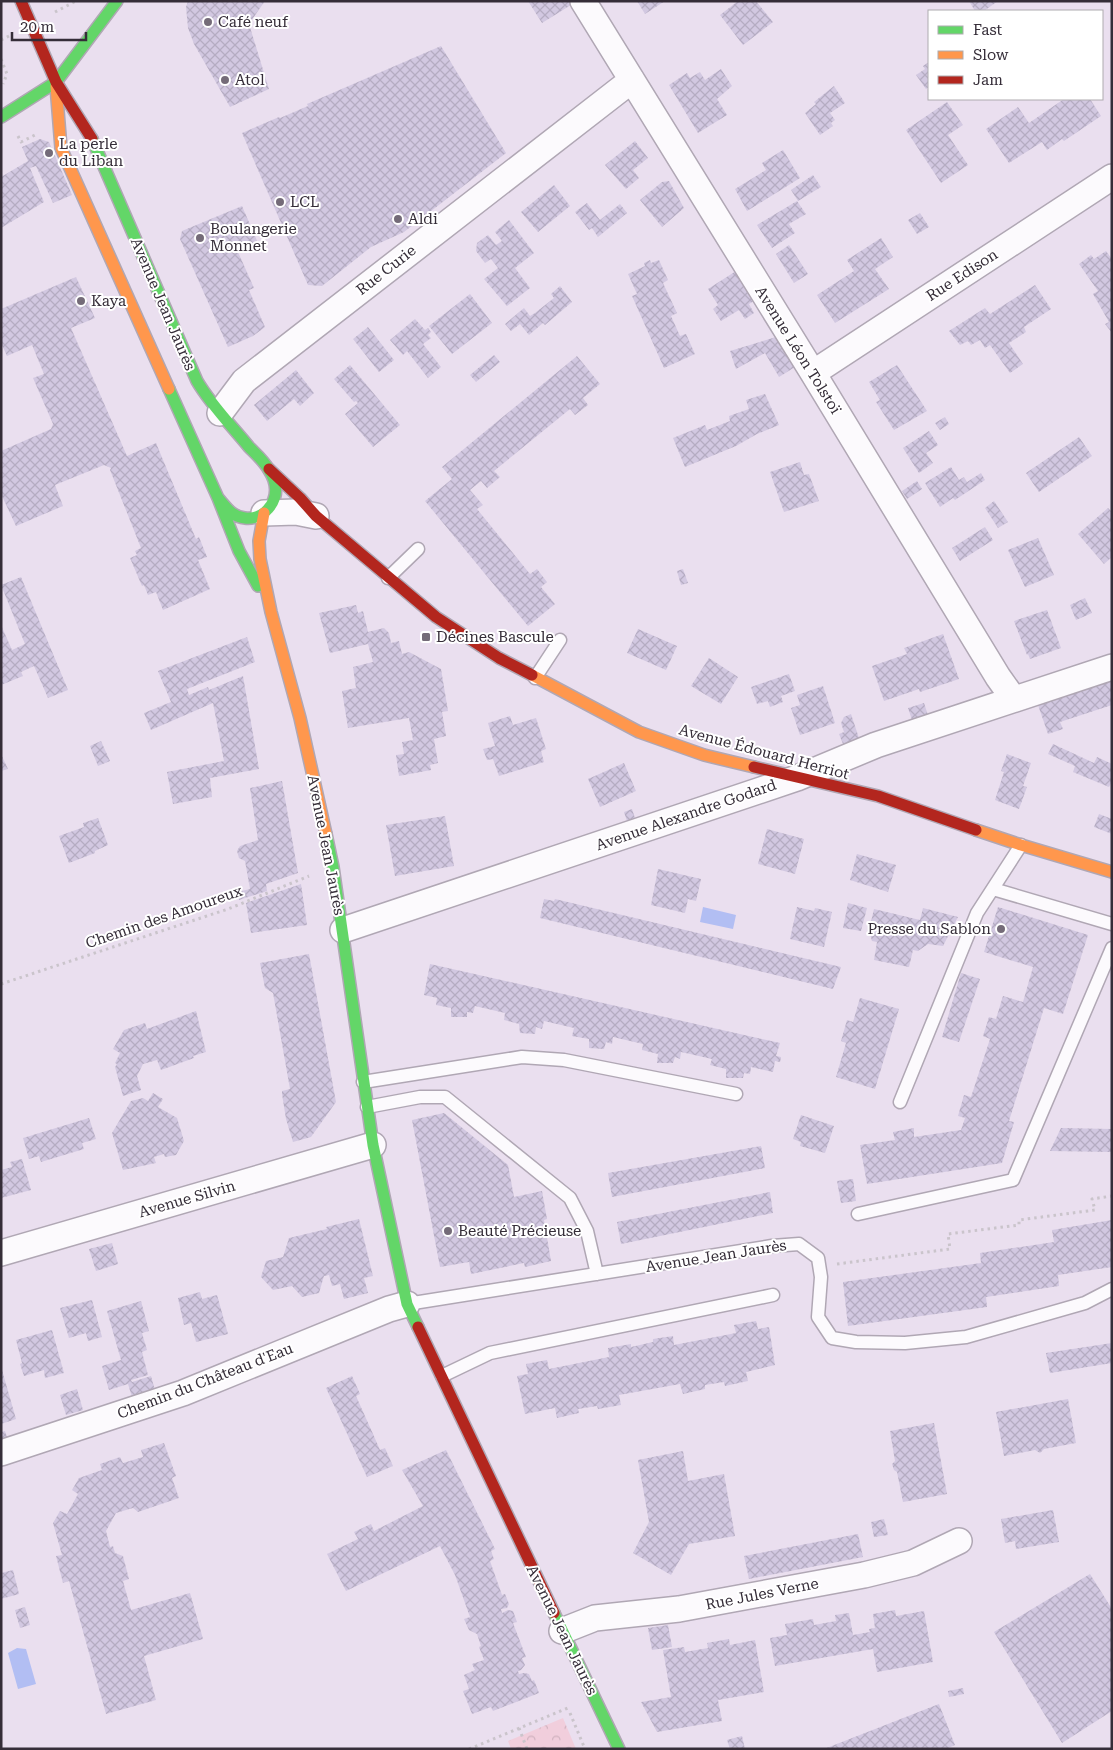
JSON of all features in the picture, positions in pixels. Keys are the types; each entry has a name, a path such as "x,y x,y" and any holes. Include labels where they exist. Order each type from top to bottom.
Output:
{"main road":[{"name":"Avenue Jean Jaurès","path":"20,1 56,82 90,135 197,381 206,397 269,469 275,482 276,494 271,506 255,518 242,518 229,512 218,498"},
{"path":"1,117 56,82 117,1"},
{"name":"Avenue Jean Jaurès","path":"56,82 61,148 218,498 239,551 271,612"},
{"name":"Avenue Édouard Herriot","path":"269,469 316,516 436,617 498,658 639,732 704,755 878,796 1021,845 1112,872"},
{"name":"Avenue Jean Jaurès","path":"264,513 259,541 260,559 271,612 300,718 333,867 372,1145 407,1304 619,1749"}],"street":[{"name":"Avenue Léon Tolstoï","path":"583,1 998,677 1014,698"},
{"name":"Rue Curie","path":"220,413 244,381 632,80"},
{"name":"Rue Edison","path":"813,373 1112,177"},
{"path":"264,513 296,512 316,516"},
{"name":"Avenue Alexandre Godard","path":"343,930 797,778 876,745 1112,667"},
{"name":"Avenue Silvin","path":"1,1252 372,1145"},
{"name":"Chemin du Château d'Eau","path":"1,1453 183,1392 389,1309 407,1304"},
{"name":"Rue Jules Verne","path":"562,1631 595,1618 680,1609 872,1573 913,1563 959,1541"}],"lane":[{"path":"388,578 418,549"},
{"path":"535,678 560,640"},
{"path":"900,1102 977,914 1021,845"},
{"path":"993,889 1112,924"},
{"path":"858,1214 1013,1180 1112,948"},
{"path":"363,1082 522,1057 564,1060 736,1094"},
{"path":"367,1107 420,1097 445,1097 570,1198 587,1231 597,1274"},
{"name":"Avenue Jean Jaurès","path":"407,1304 772,1246 798,1244 818,1258 819,1266"},
{"path":"819,1266 821,1277 818,1317 832,1338 856,1342 905,1343 966,1337 1085,1303 1112,1289"},
{"path":"442,1376 490,1353 773,1295"}],"path":[{"path":"65,1 67,6"},
{"path":"1,59 8,74 1,90"},
{"name":"Chemin des Amoureux","path":"1,984 228,909 333,867"},
{"path":"819,1266 950,1249 948,1234 1019,1225 1019,1220 1095,1210 1092,1199 1112,1196"},
{"path":"565,1700 585,1749"},
{"path":"469,1749 568,1708"},
{"path":"519,1728 527,1749"}],"green space":[{"path":"563,1718 576,1749 511,1749 508,1741"}],"water":[{"path":"703,907 736,915 733,929 700,922"},
{"path":"17,1648 26,1649 36,1684 18,1689 8,1653"}],"building":[{"path":"188,1 265,1 249,24 269,89 230,107 194,44 188,28 186,7"},
{"path":"528,1 569,1 571,5 542,23"},
{"path":"637,1 665,1 645,14"},
{"path":"738,1 756,1 773,22 743,45 720,15"},
{"path":"969,1 998,1 985,10 974,10"},
{"path":"441,46 506,153 404,232 371,247 322,286 308,285 242,133 308,106 307,104"},
{"path":"928,63 928,88 926,89 916,75 925,69 923,66"},
{"path":"721,69 732,86 717,99 727,115 698,133 669,85 687,73 690,78 700,72 705,80"},
{"path":"834,86 845,103 830,113 835,120 831,123 833,126 820,135 805,113 816,104 814,102"},
{"path":"1063,100 1091,100 1101,116 1047,150 1042,142 1009,163 986,129 1018,107 1029,123"},
{"path":"947,102 963,125 948,135 968,165 941,183 906,130"},
{"path":"40,139 49,142 72,195 53,203 36,166 30,168 44,202 1,228 1,177 28,161 22,147"},
{"path":"635,141 648,158 633,170 639,178 626,189 605,165"},
{"path":"783,150 800,178 747,211 735,189 766,170 762,163"},
{"path":"813,175 821,187 798,201 791,190"},
{"path":"669,181 684,208 662,227 640,200 662,182"},
{"path":"554,185 570,206 538,232 521,212"},
{"path":"797,201 806,214 789,224 795,233 772,248 757,225"},
{"path":"587,203 600,220 620,204 627,213 598,237 592,228 589,230 575,212"},
{"path":"242,206 258,243 238,252 254,288 249,290 265,327 253,336 228,347 180,239 182,231"},
{"path":"920,213 929,227 917,234 908,220"},
{"path":"509,220 534,253 515,268 530,288 507,306 484,279 498,268 491,259 485,263 476,251 477,243 488,235 496,245 502,241 495,232"},
{"path":"881,238 893,257 875,269 889,289 835,323 817,295 854,271 847,260"},
{"path":"789,245 808,274 794,283 776,254"},
{"path":"1106,251 1112,259 1112,333 1105,324 1109,322 1093,294 1098,291 1079,264 1091,255 1094,259"},
{"path":"650,260 651,263 659,260 668,280 663,283 677,313 671,316 680,336 686,334 695,354 664,368 632,296 637,294 628,274 645,266 644,263"},
{"path":"736,271 754,301 749,304 754,313 745,319 739,310 721,321 713,309 718,305 708,289"},
{"path":"76,277 95,318 71,328 127,456 156,443 196,539 199,537 207,557 198,560 210,589 163,610 156,592 148,595 144,585 142,586 130,558 137,555 135,551 141,548 110,470 111,468 104,465 55,485 63,506 16,526 1,494 1,451 51,429 53,424 33,378 44,374 32,345 7,356 1,343 1,309"},
{"path":"1035,285 1051,309 1024,327 1026,332 1009,343 1023,364 1010,373 990,345 985,348 980,340 971,345 968,341 960,345 949,331 985,308 990,314"},
{"path":"560,286 572,302 545,325 543,323 529,335 520,324 511,331 505,324 524,308 530,316 535,313 554,298 551,294"},
{"path":"470,294 492,323 452,354 429,326"},
{"path":"415,319 425,330 428,328 431,332 428,335 431,338 423,344 441,367 428,378 407,351 403,355 390,340"},
{"path":"368,327 394,360 379,372 353,339"},
{"path":"776,337 795,367 779,377 765,353 736,369 730,351"},
{"path":"494,355 500,362 476,382 470,375"},
{"path":"577,356 600,384 583,398 588,405 575,415 570,409 494,471 500,477 487,488 481,481 470,490 483,505 477,509 530,574 537,569 547,582 541,587 555,604 528,626 425,501 452,479 442,467"},
{"path":"350,365 400,425 373,447 345,414 358,403 354,402 334,379"},
{"path":"897,365 927,411 894,430 876,402 880,400 869,382"},
{"path":"296,370 314,393 300,406 294,399 267,421 254,405"},
{"path":"765,394 779,425 757,434 736,446 685,467 673,438 705,425 707,430 730,421 729,416 749,409 746,400"},
{"path":"945,417 949,424 940,430 935,423"},
{"path":"929,431 938,445 926,453 933,463 919,473 903,448"},
{"path":"1079,437 1092,456 1039,492 1026,473"},
{"path":"800,462 804,475 809,474 819,501 784,512 770,472"},
{"path":"951,467 959,480 964,477 967,482 981,473 985,480 955,500 953,498 940,507 925,483"},
{"path":"917,481 922,489 907,499 902,491"},
{"path":"994,501 1008,522 998,528 985,508"},
{"path":"1108,508 1112,512 1112,557 1104,564 1078,534"},
{"path":"985,527 993,540 960,561 952,548"},
{"path":"1038,538 1054,575 1025,587 1008,550"},
{"path":"683,569 688,583 681,585 677,571"},
{"path":"21,577 68,690 48,698 34,666 21,672 23,676 1,685 1,625 12,650 25,644 1,585"},
{"path":"1085,598 1092,613 1076,620 1070,605"},
{"path":"356,605 358,613 363,611 368,632 384,628 389,633 391,643 399,641 402,654 409,652 441,669 448,711 442,712 446,736 434,739 438,763 430,765 431,770 399,776 396,755 404,754 402,742 413,740 409,718 348,728 342,691 356,688 353,667 373,662 368,644 330,653 319,613"},
{"path":"1047,610 1061,648 1030,659 1014,621"},
{"path":"638,629 677,646 666,670 627,653"},
{"path":"943,634 959,679 920,692 919,689 884,701 872,666 907,654 904,648"},
{"path":"247,637 255,662 187,689 189,695 208,687 209,690 243,676 259,769 210,778 212,797 173,804 167,772 224,761 213,703 151,730 144,713 171,702 158,671"},
{"path":"709,658 738,677 721,704 691,686"},
{"path":"789,674 795,691 781,696 783,702 770,707 768,701 757,704 751,687"},
{"path":"1112,679 1112,705 1060,722 1063,729 1048,734 1038,705"},
{"path":"823,686 835,723 800,735 791,708 800,705 797,695"},
{"path":"924,703 928,715 912,720 908,708"},
{"path":"851,714 859,738 843,744 839,734 844,732 841,723 844,717"},
{"path":"510,716 513,725 536,718 546,749 541,751 544,762 499,776 493,759 487,760 483,749 495,746 488,723"},
{"path":"101,741 110,761 98,766 90,746"},
{"path":"1053,744 1094,763 1097,757 1112,764 1112,781 1109,787 1073,772 1075,766 1048,754"},
{"path":"1,754 8,769 1,771"},
{"path":"1007,754 1031,763 1023,786 1027,787 1019,809 995,800 1004,772 1001,771"},
{"path":"624,763 636,791 600,807 588,779"},
{"path":"282,781 298,873 266,884 267,891 239,900 237,892 250,889 245,861 239,858 237,851 240,846 258,840 250,788"},
{"path":"632,809 635,818 627,821 624,812"},
{"path":"1099,814 1112,819 1112,834 1094,827"},
{"path":"445,816 454,866 395,876 386,825"},
{"path":"98,818 108,845 95,851 95,853 69,863 59,836 84,827 83,823"},
{"path":"767,829 804,839 795,874 758,864"},
{"path":"857,854 896,865 888,892 850,880"},
{"path":"658,869 701,879 696,901 688,899 685,913 651,905"},
{"path":"301,884 307,925 251,933 246,903"},
{"path":"544,899 554,901 555,899 841,967 833,989 540,918"},
{"path":"848,903 867,908 861,931 843,928"},
{"path":"797,907 814,911 815,908 832,912 824,947 790,939"},
{"path":"998,907 1088,935 1063,1014 1044,1008 1009,1121 1014,1122 1002,1163 867,1184 860,1145 895,1140 893,1132 914,1128 914,1137 961,1130 965,1118 958,1116 964,1095 971,1097 990,1039 983,1036 989,1017 996,1019 1003,996 1023,1002 1033,967 984,952"},
{"path":"923,908 958,917 943,946 928,944 918,951 913,950 909,967 874,960 877,942 872,941 869,930 874,909 920,920"},
{"path":"309,954 336,1102 311,1137 293,1142 286,1119 282,1094 282,1091 290,1089 273,993 265,988 260,963"},
{"path":"430,964 780,1043 776,1056 781,1057 780,1062 775,1061 773,1072 751,1067 750,1074 744,1073 743,1078 726,1078 726,1069 710,1065 712,1059 681,1052 680,1059 675,1057 673,1063 657,1063 658,1054 642,1050 643,1044 613,1037 612,1044 606,1042 604,1049 589,1048 589,1039 572,1036 574,1028 544,1021 542,1029 536,1027 535,1034 520,1033 519,1024 504,1020 505,1013 475,1006 473,1013 467,1012 467,1017 451,1017 451,1008 436,1005 437,998 424,995"},
{"path":"961,973 980,979 959,1042 942,1037"},
{"path":"860,998 899,1009 875,1089 836,1077 846,1043 841,1041 847,1020 853,1022"},
{"path":"196,1011 206,1052 161,1070 157,1060 143,1064 137,1076 141,1090 123,1096 115,1067 120,1053 113,1049 124,1030 145,1023 147,1029"},
{"path":"153,1093 163,1099 158,1107 177,1118 184,1141 176,1155 165,1157 164,1154 154,1157 156,1163 123,1170 112,1133 131,1101 143,1098 148,1101"},
{"path":"444,1113 508,1165 514,1197 542,1191 547,1219 544,1220 551,1261 525,1267 524,1263 471,1274 469,1262 440,1267 412,1120"},
{"path":"801,1115 834,1126 825,1153 800,1146 801,1142 793,1139"},
{"path":"89,1118 96,1139 82,1143 84,1149 41,1162 39,1156 29,1159 23,1138"},
{"path":"1061,1128 1112,1129 1112,1152 1050,1151"},
{"path":"761,1146 765,1168 612,1197 608,1173"},
{"path":"22,1159 31,1190 1,1198 1,1170 12,1167 10,1162"},
{"path":"853,1179 856,1201 841,1203 837,1181"},
{"path":"770,1192 773,1213 621,1244 617,1222"},
{"path":"359,1219 373,1276 364,1278 368,1293 344,1299 340,1284 332,1286 329,1275 324,1276 319,1293 302,1297 292,1286 273,1290 261,1277 266,1261 283,1257 289,1238"},
{"path":"1112,1220 1112,1267 1058,1275 1059,1286 986,1297 987,1307 848,1326 843,1282 981,1263 980,1253 1054,1242 1052,1230"},
{"path":"112,1243 118,1264 96,1271 89,1249"},
{"path":"200,1292 202,1299 217,1295 228,1334 196,1342 191,1323 184,1325 178,1298"},
{"path":"92,1300 102,1337 88,1341 86,1333 69,1338 60,1308"},
{"path":"141,1301 149,1331 142,1333 147,1350 142,1352 148,1375 131,1380 132,1382 151,1376 156,1394 126,1404 125,1399 132,1397 128,1384 109,1390 102,1366 121,1360 107,1311"},
{"path":"756,1321 758,1329 769,1327 775,1365 746,1372 748,1381 725,1386 724,1382 705,1385 705,1389 683,1394 680,1384 619,1395 621,1405 598,1409 597,1406 578,1409 579,1413 557,1418 555,1408 525,1414 517,1376 528,1374 526,1364 547,1360 549,1369 609,1357 608,1348 631,1344 631,1347 653,1342 653,1339 673,1336 674,1345 736,1333 734,1325"},
{"path":"52,1330 64,1373 45,1378 44,1370 24,1376 16,1340"},
{"path":"1112,1343 1112,1363 1050,1373 1046,1353"},
{"path":"1,1370 16,1419 1,1424"},
{"path":"352,1376 360,1394 356,1396 380,1450 385,1448 393,1466 367,1477 326,1388"},
{"path":"77,1389 83,1410 66,1415 60,1395"},
{"path":"1068,1399 1076,1443 1044,1449 1040,1453 1035,1450 1004,1456 996,1412"},
{"path":"934,1423 947,1494 903,1502 897,1472 892,1464 895,1461 890,1431"},
{"path":"5,1431 9,1443 1,1445 1,1432"},
{"path":"164,1443 176,1476 172,1478 179,1498 138,1512 133,1508 116,1513 106,1531 110,1547 113,1546 115,1553 123,1556 129,1579 123,1581 131,1610 190,1593 203,1639 144,1656 156,1700 106,1714 69,1581 63,1583 56,1556 62,1555 53,1523 60,1511 67,1514 78,1494 72,1490 79,1478 102,1470 100,1464 120,1457 123,1463 143,1457 141,1450"},
{"path":"446,1450 495,1549 491,1551 494,1559 490,1561 502,1595 505,1594 509,1604 507,1608 501,1609 502,1613 508,1610 513,1611 517,1622 513,1623 526,1657 522,1658 525,1665 518,1671 519,1674 529,1674 532,1681 534,1680 539,1693 493,1711 491,1707 472,1714 463,1691 469,1689 464,1675 475,1670 472,1664 484,1660 477,1634 469,1630 464,1619 470,1617 455,1575 440,1546 346,1591 327,1554 358,1539 354,1532 371,1524 374,1531 423,1506 402,1470"},
{"path":"683,1451 688,1481 724,1474 735,1536 689,1544 671,1575 633,1553 649,1522 638,1460"},
{"path":"1053,1510 1059,1542 1016,1549 1015,1541 1005,1543 1001,1519"},
{"path":"884,1519 888,1535 874,1537 871,1522"},
{"path":"858,1534 863,1557 749,1579 744,1556"},
{"path":"13,1570 19,1594 1,1599 1,1573"},
{"path":"1090,1574 1112,1609 1112,1711 1062,1743 994,1632"},
{"path":"25,1607 30,1625 20,1628 15,1610"},
{"path":"895,1610 896,1616 924,1611 933,1662 877,1672 873,1649 775,1666 770,1638 787,1635 785,1624 813,1619 814,1625 836,1621 835,1615 849,1613 853,1635 870,1632 869,1629 875,1628 873,1614"},
{"path":"668,1625 672,1647 652,1650 648,1628"},
{"path":"729,1639 730,1645 755,1640 764,1692 718,1700 722,1721 657,1732 641,1702 671,1697 663,1650 684,1647 685,1652 708,1648 707,1643"},
{"path":"963,1688 964,1694 949,1697 948,1691"},
{"path":"939,1704 955,1745 946,1749 824,1749"},
{"path":"742,1736 745,1749 730,1749 727,1740"}],"traffic: fast":[{"path":"1,117 56,82 117,1"},
{"path":"92,139 197,381 208,398 265,464 274,479 276,490 274,500 263,514 248,518 236,516 218,498"},
{"path":"169,389 218,498 239,551 258,586"},
{"path":"326,834 333,867 373,1145 407,1304 418,1327"},
{"path":"554,1613 619,1749"}],"traffic: slow":[{"path":"56,86 61,148 169,389"},
{"path":"264,513 259,541 260,559 271,612 300,718 326,834"},
{"path":"532,675 639,732 704,755 754,767"},
{"path":"976,830 1112,872"}],"traffic: jam":[{"path":"21,1 56,82 92,139"},
{"path":"269,469 316,516 436,617 499,658 532,675"},
{"path":"754,767 878,796 976,830"},
{"path":"418,1327 554,1613"}],"place":[{"name":"Café neuf","path":"208,22"},
{"name":"Atol","path":"225,80"},
{"name":"La perle du Liban","path":"49,153"},
{"name":"LCL","path":"280,202"},
{"name":"Aldi","path":"398,219"},
{"name":"Boulangerie Monnet","path":"200,238"},
{"name":"Kaya","path":"81,301"},
{"name":"Décines Bascule","path":"426,637"},
{"name":"Presse du Sablon","path":"1001,929"},
{"name":"Beauté Précieuse","path":"448,1231"}]}
